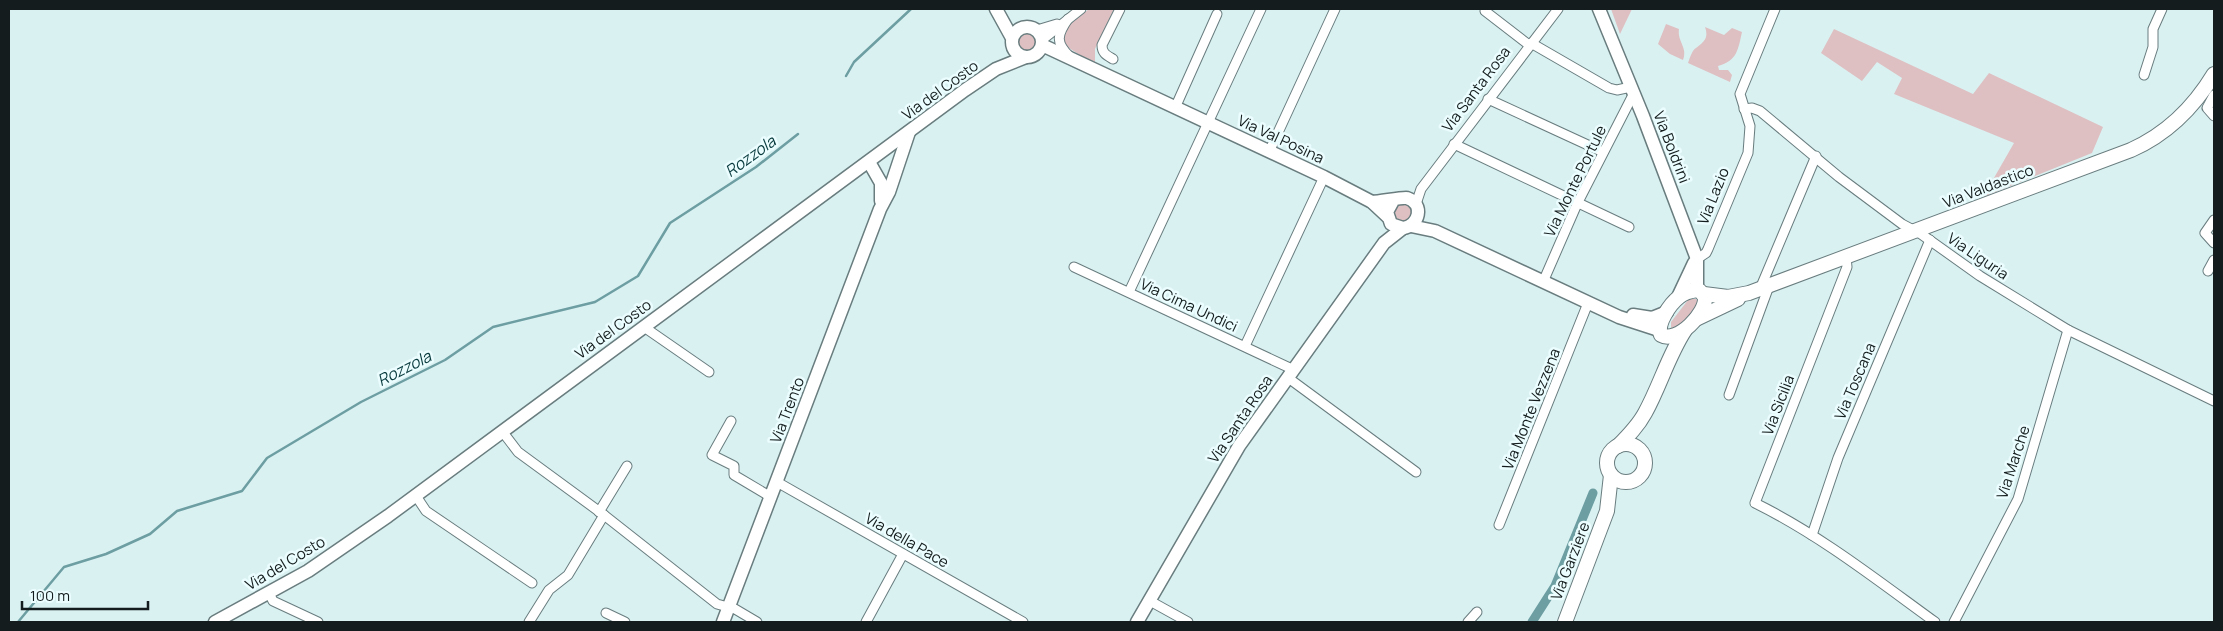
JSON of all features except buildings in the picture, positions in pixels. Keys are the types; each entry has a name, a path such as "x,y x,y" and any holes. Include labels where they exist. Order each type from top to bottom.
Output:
{"main road":[{"name":"Via Boldrini","path":"1599,9 1701,256"},
{"name":"Via Val Posina","path":"997,10 1076,62 1324,177 1372,202 1395,226 1412,219"},
{"path":"996,69 1012,42 1018,30 1037,35 1039,52 1029,56 1017,53 1012,42 997,10"},
{"name":"Via Val Posina","path":"1029,56 1076,62"},
{"name":"Via del Costo","path":"215,622 308,571 416,496 996,69 1029,56"},
{"name":"Via Valdastico","path":"1700,292 1728,297 1759,289 2142,145 2178,119 2201,95 2214,74"},
{"name":"Via Trento","path":"724,622 880,208 889,192 909,132"},
{"path":"882,153 892,162 896,171"},
{"name":"Via Trento","path":"869,162 882,183 880,208"},
{"name":"Via Val Posina","path":"1398,199 1412,219 1435,231 1588,303 1660,333"},
{"path":"1372,202 1398,199"},
{"path":"1388,218 1388,208 1398,199"},
{"name":"Via Santa Rosa","path":"1384,243 1388,218"},
{"name":"Via Santa Rosa","path":"1137,622 1239,446 1384,243 1412,219"},
{"path":"1660,333 1667,312 1678,297 1701,256"},
{"name":"Via Lazio","path":"1700,292 1701,256"},
{"name":"Via Valdastico","path":"1660,333 1665,337 1676,336 1690,324 1759,289"},
{"path":"1678,297 1684,293 1700,292"},
{"name":"Via Garziere","path":"1565,622 1607,511 1611,474 1607,464 1608,458 1614,449 1633,431 1645,414 1662,374 1690,324 1704,308 1706,301 1700,292"},
{"name":"Via Val Posina","path":"1608,311 1646,318 1667,312"},
{"name":"Via Garziere","path":"1660,333 1664,351 1662,374"},
{"name":"Via Garziere","path":"1607,511 1620,493 1640,476 1645,463 1640,450 1645,414"},
{"path":"1618,446 1630,445 1640,450"},
{"path":"1611,474 1624,482 1635,480"}],"street":[{"path":"1076,62 1059,41 1059,32 1068,19 1080,9"},
{"path":"1113,59 1105,54 1102,45 1120,9"},
{"path":"1129,292 1261,9"},
{"path":"1269,152 1335,9"},
{"name":"Via Santa Rosa","path":"1412,219 1421,189 1558,9"},
{"name":"Via Lazio","path":"1701,256 1748,153 1750,126 1740,94 1775,9"},
{"path":"2144,75 2153,47 2153,29 2162,9"},
{"path":"1485,11 1530,44 1609,88 1632,90"},
{"path":"1175,108 1217,14"},
{"path":"1037,35 1068,19"},
{"name":"Via Monte Portule","path":"1543,282 1577,204 1632,90"},
{"path":"2214,95 2207,108 2214,116"},
{"path":"1488,99 1603,152"},
{"name":"Via Liguria","path":"1744,109 1752,108 1760,111 1839,177 1980,276 2068,330 2214,401"},
{"path":"1454,144 1577,204 1629,227"},
{"path":"1729,394 1759,289 1816,156"},
{"path":"1245,346 1324,177"},
{"name":"Via Santa Rosa","path":"1398,199 1421,189"},
{"path":"2211,241 2205,232 2214,220"},
{"name":"Via Toscana","path":"1812,535 1838,458 1930,240"},
{"name":"Via Sicilia","path":"1812,535 1786,518 1756,503 1847,267 1846,257"},
{"path":"2208,271 2214,260"},
{"name":"Via Cima Undici","path":"1074,267 1245,346 1290,373 1416,472"},
{"name":"Via Monte Vezzena","path":"1499,525 1588,303"},
{"path":"644,327 709,372"},
{"name":"Via Marche","path":"1954,622 2018,499 2068,330"},
{"path":"731,421 712,455 734,466 734,475 771,497"},
{"path":"502,431 518,452 717,604 735,609 757,622"},
{"path":"529,622 549,590 568,576 627,466"},
{"name":"Via della Pace","path":"777,482 1023,622"},
{"path":"416,496 426,511 532,583"},
{"path":"1812,535 1935,622"},
{"path":"868,622 903,554"},
{"path":"269,593 273,601 318,622"},
{"path":"1150,601 1188,622"},
{"path":"1468,622 1477,612"},
{"path":"606,613 623,622"}],"shaded area":[{"path":"1089,9 1114,9 1095,49 1095,65 1063,44 1063,30"},
{"path":"1611,9 1632,9 1620,34"},
{"path":"1666,24 1679,29 1679,38 1684,52 1683,60 1670,54 1658,44"},
{"path":"1705,27 1724,35 1732,28 1742,32 1736,54 1729,61 1718,66 1719,70 1728,70 1732,75 1730,82 1688,63 1693,50 1705,39"},
{"path":"1834,29 1973,94 1989,73 2103,127 2092,153 1983,197 2014,143 1894,94 1902,78 1877,62 1862,81 1821,53"},
{"path":"1027,31 1034,34 1037,41 1034,48 1027,51 1020,48 1017,41 1020,34"},
{"path":"1402,202 1410,207 1412,215 1409,221 1398,224 1391,209"},
{"path":"1696,299 1698,302 1694,310 1684,322 1671,328 1671,322 1688,300"}],"waterway":[{"name":"Rozzola","path":"846,76 854,62 911,9"},
{"name":"Rozzola","path":"18,622 64,567 106,554 150,534 177,511 242,491 267,458 361,402 445,360 493,327 595,302 638,276 670,223 756,167 798,134"},
{"path":"1532,622 1555,586 1593,493"}]}
